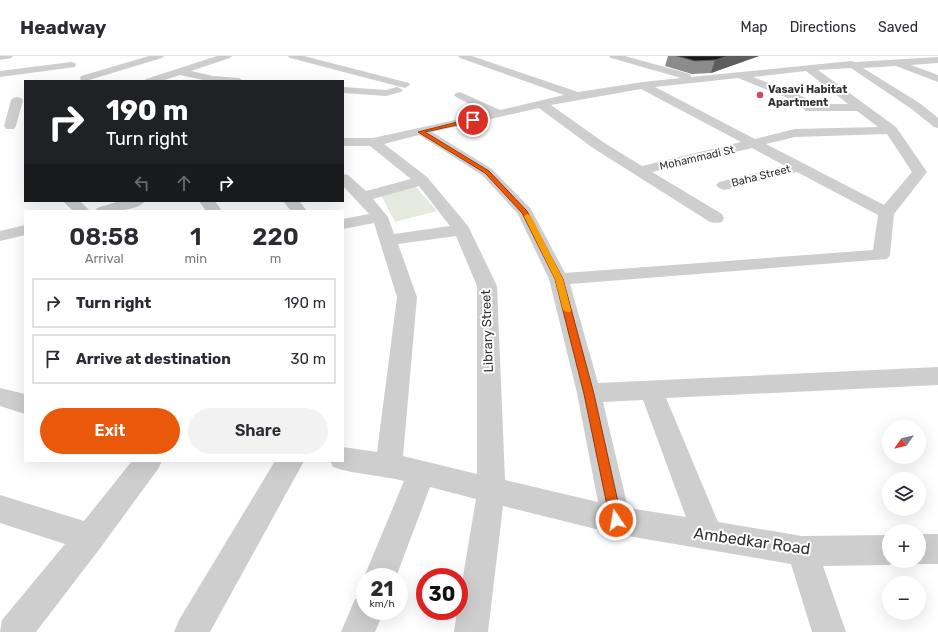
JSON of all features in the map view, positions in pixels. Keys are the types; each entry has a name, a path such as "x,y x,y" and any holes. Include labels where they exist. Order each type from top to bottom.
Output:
{"street":[{"path":"0,57 8,56"},
{"path":"63,56 88,80 159,56"},
{"path":"153,80 228,56"},
{"path":"292,56 405,85 394,91 386,93 344,90"},
{"path":"463,56 577,96"},
{"path":"614,56 698,79 714,85 743,77 810,106 859,107"},
{"path":"895,59 938,79"},
{"path":"344,142 373,142 577,96 643,85 698,79 743,77 808,68 895,59 938,60"},
{"path":"851,64 917,107 938,124"},
{"path":"0,74 71,65"},
{"path":"559,279 881,255 886,213 920,172 891,130 808,68"},
{"path":"180,72 230,80"},
{"path":"643,85 886,213"},
{"path":"460,95 500,114"},
{"path":"5,127 16,100"},
{"path":"541,104 598,146 716,218"},
{"path":"5,127 24,124"},
{"name":"Mohammadi St","path":"639,171 795,133 891,130"},
{"path":"421,132 487,172 520,206 525,212 559,279 589,394 616,520"},
{"name":"Library Street","path":"373,142 422,180 462,230 487,286 491,491 471,632"},
{"name":"Baha Street","path":"724,185 798,167"},
{"path":"344,179 363,197 380,217 407,297 389,465"},
{"path":"363,197 422,180"},
{"path":"72,202 81,210"},
{"path":"106,210 134,202"},
{"path":"292,202 298,210"},
{"path":"344,224 380,217"},
{"path":"0,236 24,230"},
{"path":"389,240 462,230"},
{"path":"589,394 938,376"},
{"path":"651,390 708,535"},
{"path":"0,397 24,404"},
{"name":"Ambedkar Road","path":"344,459 389,465 420,474 616,520 802,551 882,550"},
{"path":"14,632 90,537 147,462"},
{"path":"191,632 289,462"},
{"path":"383,568 420,474"},
{"path":"0,509 90,537"},
{"path":"926,549 938,549"},
{"path":"802,551 828,632"},
{"path":"358,632 363,620"}],"shaded area":[{"path":"414,185 437,211 395,222 381,195"}],"building":[{"path":"677,56 728,56 715,60 695,61"}],"slow traffic":[{"path":"527,216 559,279 567,310"}],"place":[{"name":"Vasavi Habitat Apartment","path":"760,95"}],"route":[{"path":"473,120 421,132 487,172 525,212 559,279 589,394 616,520"}]}
